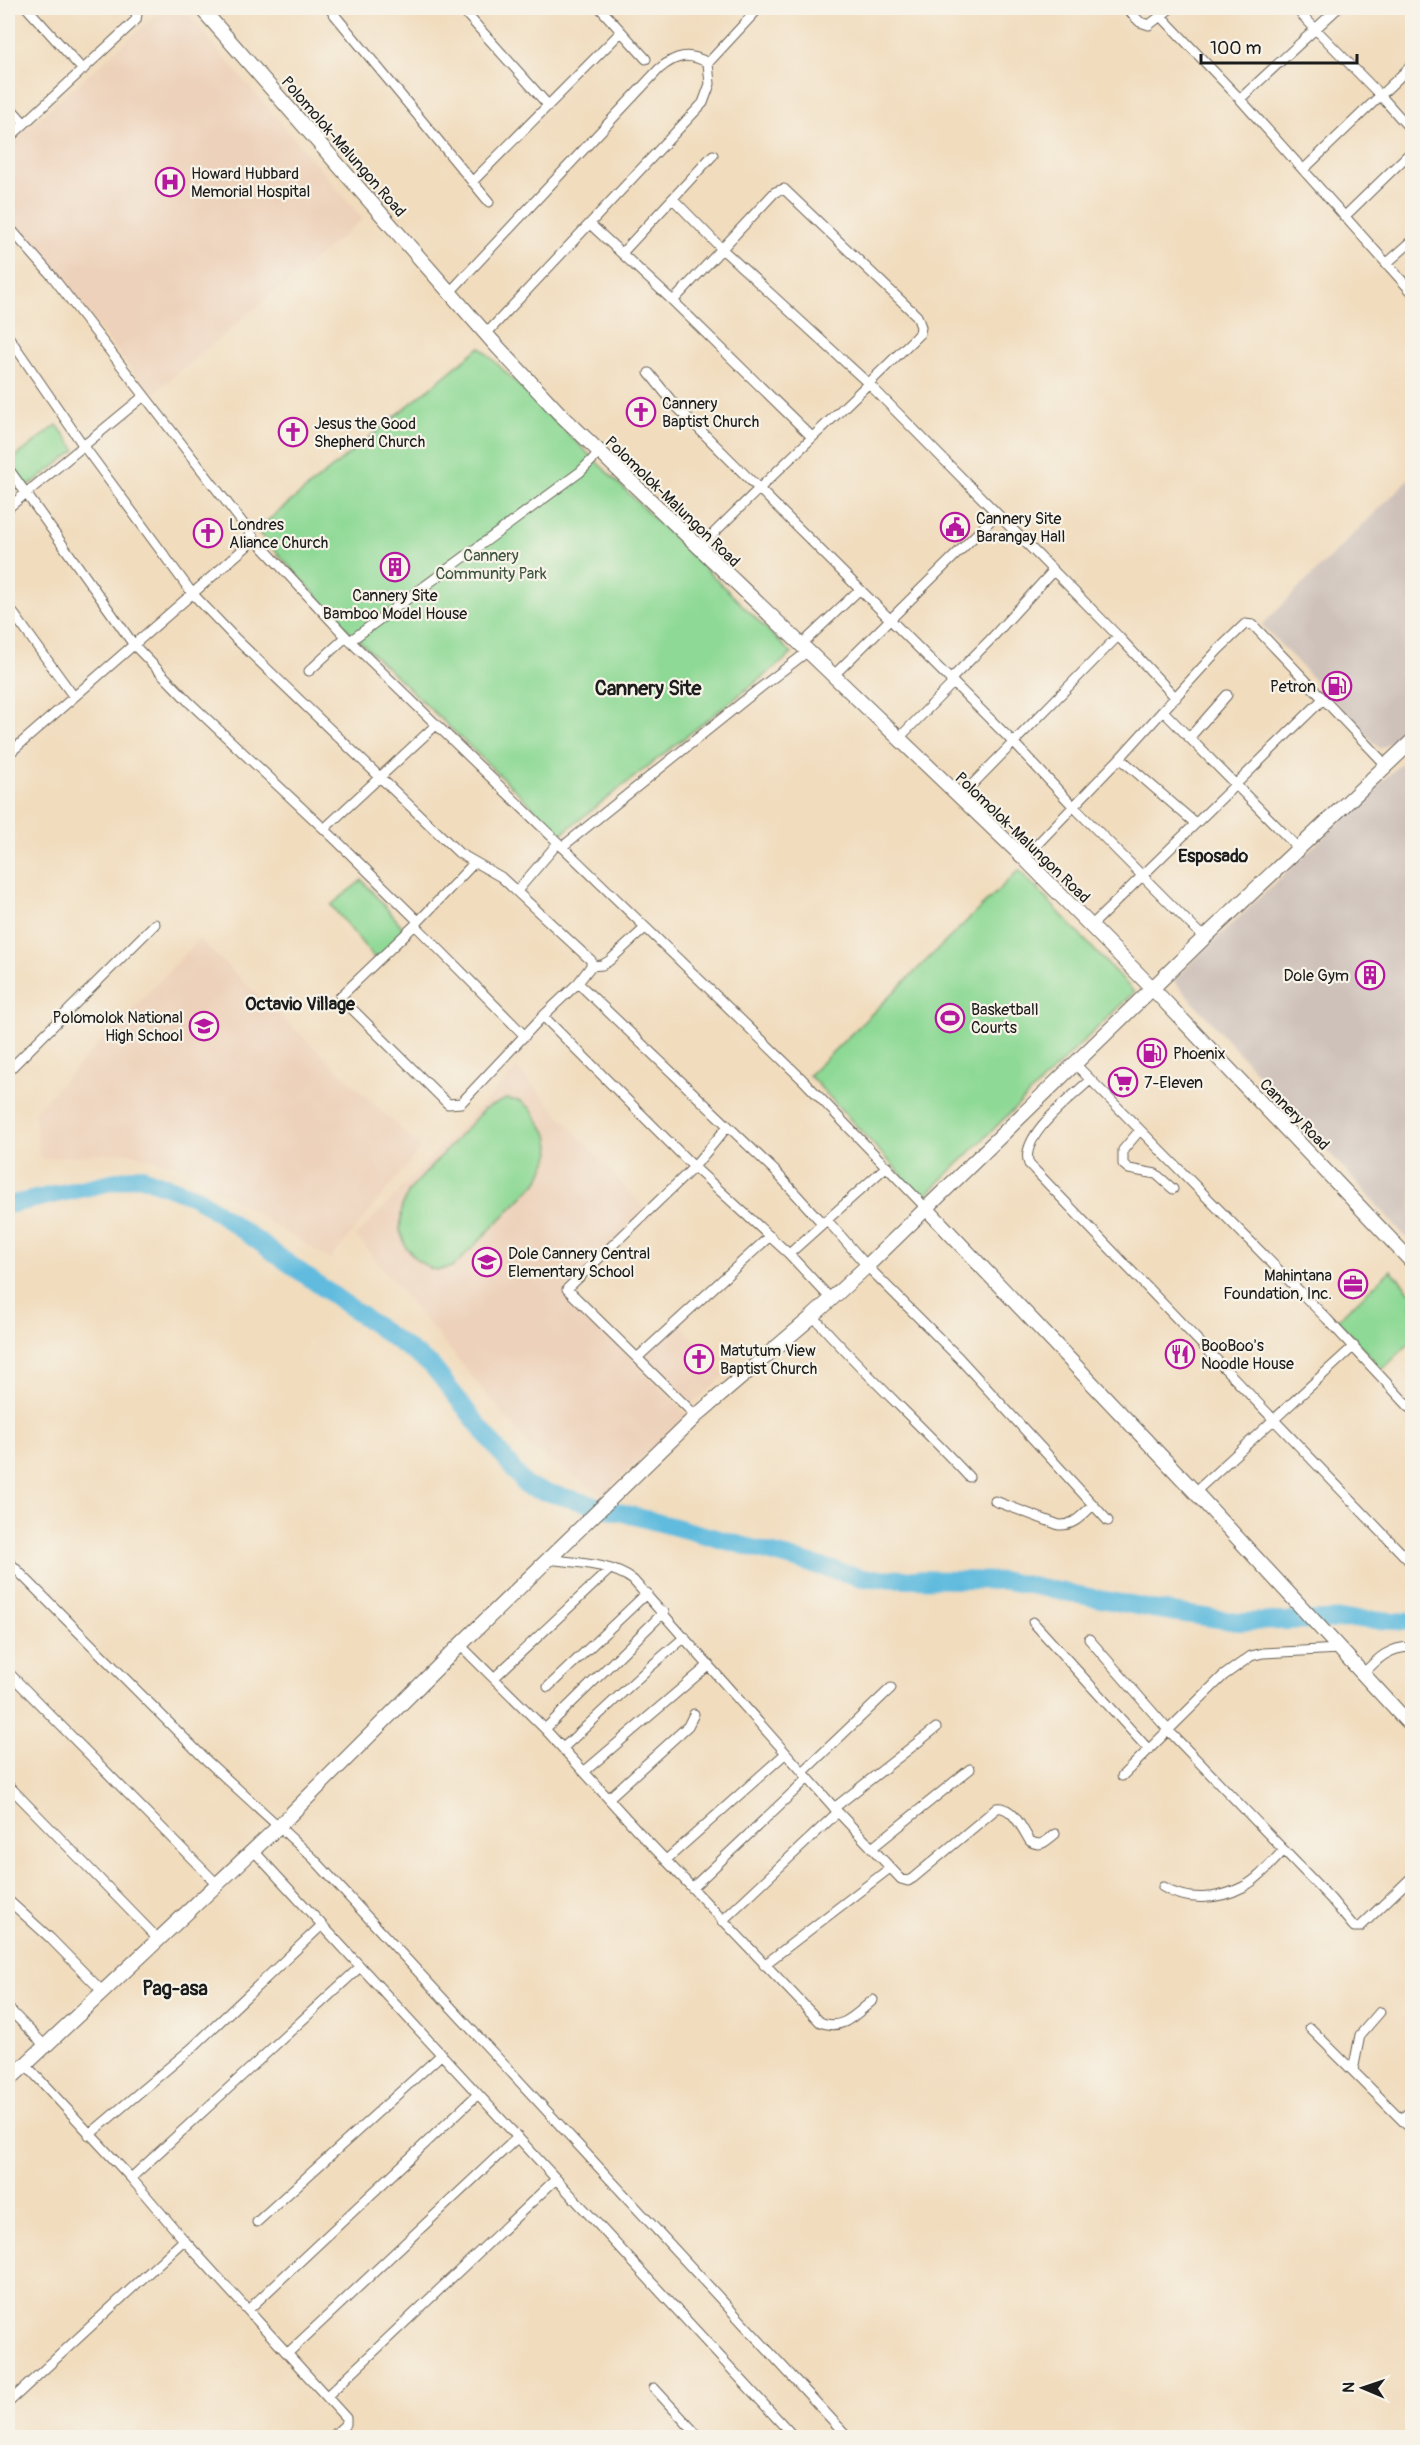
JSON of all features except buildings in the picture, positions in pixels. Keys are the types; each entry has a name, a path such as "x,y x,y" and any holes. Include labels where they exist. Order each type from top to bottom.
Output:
{"street":[{"path":"27,8 83,70"},
{"path":"8,138 136,20 137,14 130,8"},
{"name":"Polomolok-Malungon Road","path":"201,8 486,334 599,453 1024,858 1153,989"},
{"path":"329,8 489,202"},
{"path":"461,8 548,105"},
{"path":"600,8 646,59"},
{"path":"486,334 703,103 710,84 708,63 759,8"},
{"path":"1126,8 1145,24 1153,23 1171,8"},
{"path":"1295,8 1413,131"},
{"path":"1240,99 1338,8"},
{"path":"1162,17 1240,99 1344,218 1413,292"},
{"path":"472,182 621,32"},
{"path":"450,292 659,69 680,56 691,55 708,63"},
{"path":"1303,170 1413,65"},
{"path":"8,105 24,123"},
{"path":"1344,218 1413,151"},
{"path":"622,253 713,155"},
{"path":"674,301 775,192 784,189 917,316 920,322 920,333 869,384 758,487 699,548"},
{"path":"673,198 723,250 869,384 1118,636 1176,698"},
{"path":"590,224 674,301 811,436"},
{"path":"8,226 52,276 255,539 348,639 802,1079 1195,1492 1362,1675 1413,1727"},
{"path":"1386,264 1413,241"},
{"path":"8,336 83,445 192,593 236,639 459,853 475,862 501,877 591,960 591,966 578,983 543,1016 461,1103 451,1105 340,997 475,862"},
{"path":"649,374 674,404 1013,742 1204,938"},
{"path":"8,508 144,396"},
{"path":"309,671 348,639 580,472 599,453"},
{"path":"8,468 134,645 233,745 324,829 525,1036"},
{"path":"833,676 996,515"},
{"path":"9,750 74,697 255,539"},
{"path":"898,739 1053,571"},
{"path":"517,891 560,845 760,687 804,649 859,590"},
{"path":"8,606 74,697"},
{"path":"1024,858 1242,626 1249,624 1253,625 1387,766"},
{"path":"959,798 1118,636"},
{"path":"1190,737 1227,695"},
{"path":"1091,926 1322,700"},
{"path":"1163,711 1300,850"},
{"path":"324,829 436,724"},
{"path":"8,2081 279,1826 460,1645 696,1416 813,1316 867,1266 1204,938 1300,850 1413,741"},
{"path":"1120,758 1195,823"},
{"path":"8,1071 155,924"},
{"path":"591,966 602,965 609,961 645,927"},
{"path":"578,983 825,1221 959,1358 1108,1521"},
{"name":"Cannery Road","path":"1153,989 1413,1262"},
{"path":"543,1016 694,1167 789,1254 831,1299"},
{"path":"1075,1064 1354,1346 1413,1410"},
{"path":"1090,1080 1037,1131 1027,1150 1026,1157 1029,1164 1413,1564"},
{"path":"696,1416 567,1289 694,1167 728,1126"},
{"path":"1140,1130 1123,1150 1124,1164 1129,1169 1156,1174 1173,1189"},
{"path":"789,1254 887,1166"},
{"path":"638,1357 770,1236"},
{"path":"813,1316 866,1374 933,1438 969,1477"},
{"path":"1195,1492 1354,1346"},
{"path":"995,1501 1059,1525 1068,1526 1094,1505"},
{"path":"548,1559 623,1573 646,1593 836,1810 901,1879 908,1881 913,1878 989,1812 1001,1807 1010,1811 1030,1841 1035,1844 1043,1843 1055,1834"},
{"path":"8,1561 204,1758 313,1858 849,2438"},
{"path":"494,1678 610,1569"},
{"path":"548,1687 646,1593"},
{"path":"545,1729 664,1612"},
{"path":"1033,1622 1149,1750"},
{"path":"563,1749 650,1667 686,1637"},
{"path":"1089,1639 1169,1731 1284,1850 1354,1927 1358,1928 1413,1877"},
{"path":"460,1645 545,1729 722,1921 820,2022 828,2026 838,2026 873,2000"},
{"path":"1362,1675 1377,1659 1392,1649 1413,1647"},
{"path":"1122,1776 1223,1676 1251,1656 1274,1652 1340,1649"},
{"path":"585,1772 710,1665"},
{"path":"8,1672 217,1884"},
{"path":"692,1888 891,1688"},
{"path":"609,1798 688,1726 694,1714"},
{"path":"722,1921 836,1810 936,1728"},
{"path":"666,1860 786,1753"},
{"path":"872,1848 970,1769"},
{"path":"8,1785 158,1939"},
{"path":"253,1850 795,2438"},
{"path":"1163,1887 1181,1897 1204,1898 1225,1894 1244,1887 1284,1850"},
{"path":"764,1965 890,1868"},
{"path":"8,1900 50,1938 103,1992"},
{"path":"89,2135 192,2048 322,1925"},
{"path":"131,2178 360,1968"},
{"path":"8,2008 46,2047"},
{"path":"1353,2071 1360,2035 1380,2012"},
{"path":"1310,2028 1413,2130"},
{"path":"257,2222 442,2054"},
{"path":"26,2065 327,2396 347,2421 331,2438"},
{"path":"248,2310 478,2094"},
{"path":"1402,2119 1413,2109"},
{"path":"288,2353 518,2137"},
{"path":"327,2396 556,2179"},
{"path":"8,2403 184,2240"},
{"path":"654,2388 700,2438"}],"shaded area":[{"name":"Howard Hubbard Memorial Hospital","path":"164,8 182,8 363,219 151,395 55,273 8,218 8,145"},
{"path":"1412,476 1412,724 1400,736 1380,749 1262,625"},
{"path":"1412,753 1412,1244 1173,980"},
{"name":"Polomolok National High School","path":"199,939 421,1148 330,1260 183,1167 125,1152 40,1159 34,1112"},
{"name":"Dole Cannery Central Elementary School","path":"517,1068 652,1217 565,1289 688,1416 602,1495 530,1447 356,1236"},
{"path":"680,1323 725,1375 690,1406 642,1358"}],"green space":[{"name":"Cannery Community Park","path":"480,347 792,654 561,834 351,633 256,530"},
{"path":"57,425 76,450 26,488 8,463"},
{"path":"1019,870 1134,992 923,1198 809,1075"},
{"path":"362,880 407,932 376,960 331,905"},
{"path":"506,1099 520,1101 530,1108 548,1135 551,1152 539,1180 452,1267 431,1269 417,1260 406,1247 400,1231 402,1206 409,1191 484,1109"},
{"path":"1391,1270 1412,1294 1412,1341 1382,1370 1337,1320"}],"waterway":[{"path":"8,1205 139,1176 196,1197 432,1366 527,1487 863,1578 1007,1581 1152,1609 1238,1622 1360,1619 1412,1622"}],"place":[{"name":"Howard Hubbard Memorial Hospital","path":"170,182"},
{"name":"Cannery Baptist Church","path":"641,412"},
{"name":"Jesus the Good Shepherd Church","path":"293,432"},
{"name":"Cannery Site Barangay Hall","path":"955,527"},
{"name":"Londres Aliance Church","path":"208,533"},
{"name":"Cannery Site Bamboo Model House","path":"395,567"},
{"name":"Petron","path":"1337,686"},
{"name":"Dole Gym","path":"1370,975"},
{"name":"Basketball Courts","path":"950,1018"},
{"name":"Polomolok National High School","path":"204,1026"},
{"name":"Phoenix","path":"1152,1053"},
{"name":"7-Eleven","path":"1123,1082"},
{"name":"Dole Cannery Central Elementary School","path":"487,1262"},
{"name":"Mahintana Foundation, Inc.","path":"1353,1284"},
{"name":"BooBoo's Noodle House","path":"1180,1354"},
{"name":"Matutum View Baptist Church","path":"699,1359"}],"district":[{"name":"Cannery Site","path":"648,688"},
{"name":"Esposado","path":"1213,856"},
{"name":"Octavio Village","path":"300,1004"},
{"name":"Pag-asa","path":"175,1988"}]}
